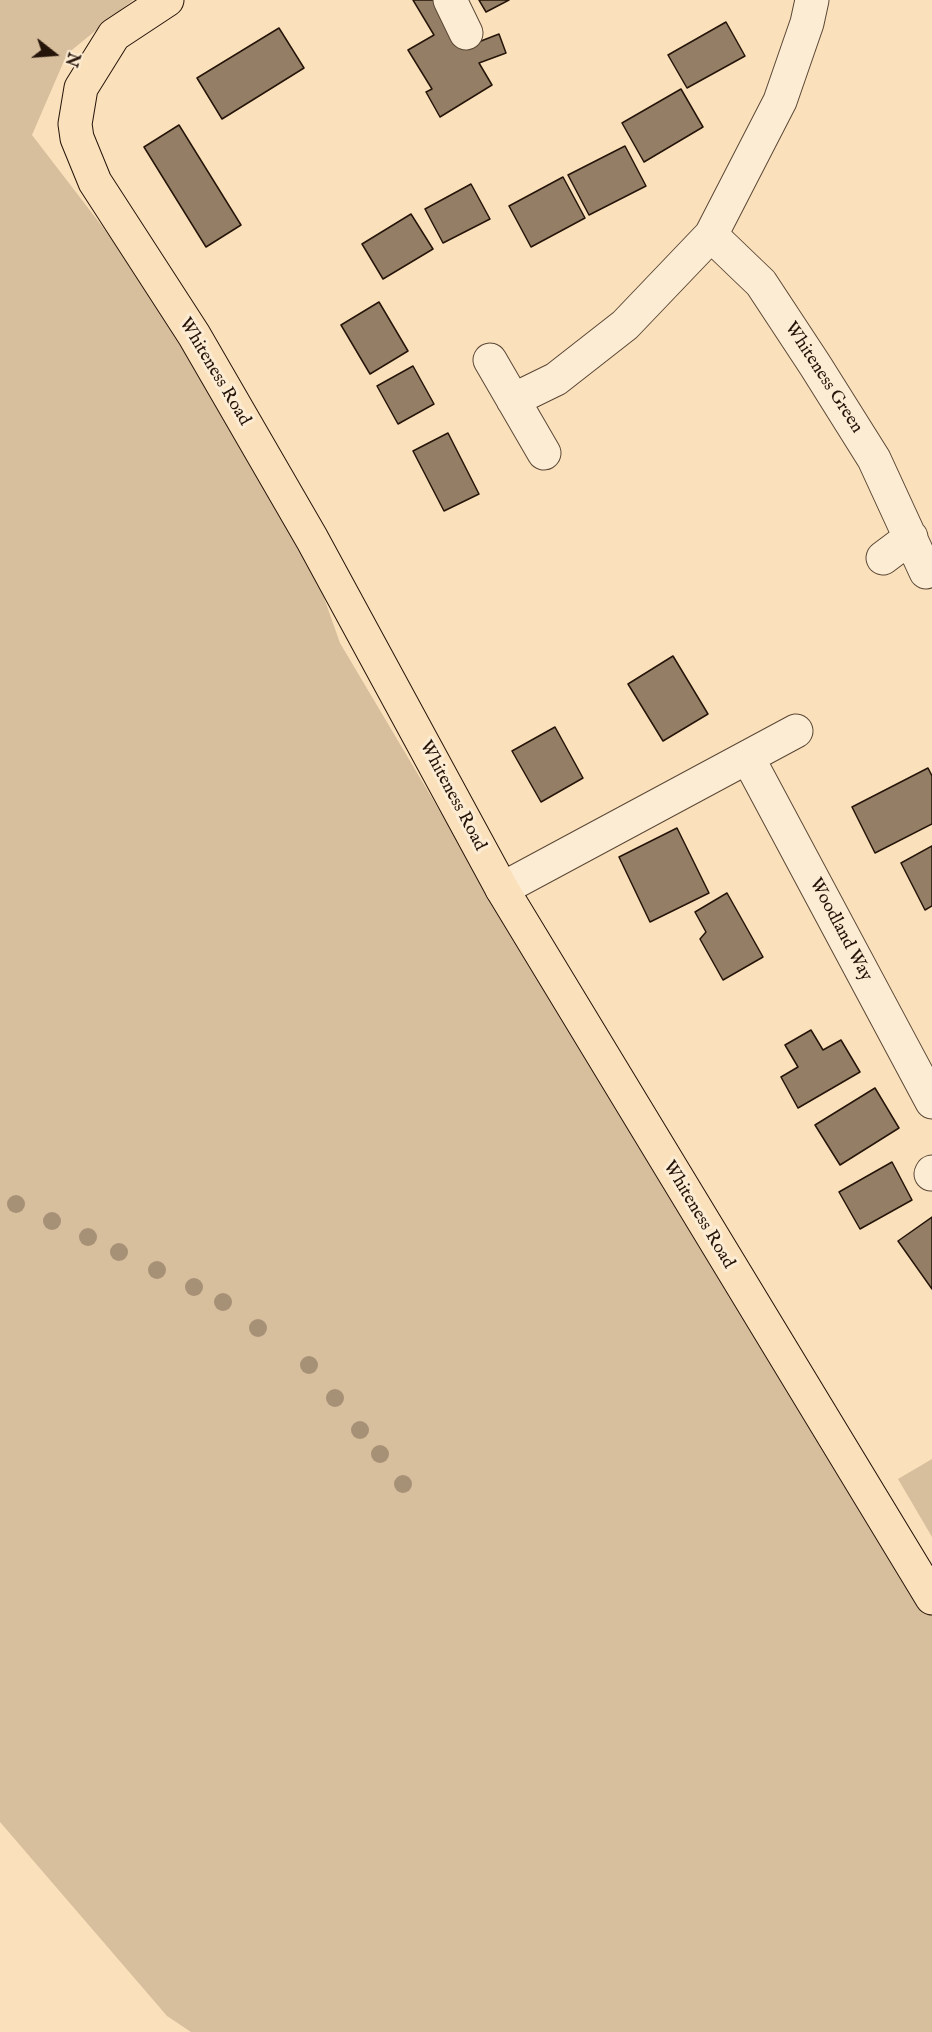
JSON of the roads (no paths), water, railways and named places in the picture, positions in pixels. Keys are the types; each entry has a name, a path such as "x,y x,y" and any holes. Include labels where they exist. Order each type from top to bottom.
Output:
{"main road":[{"name":"Whiteness Road","path":"167,0 114,35 81,88 75,114 77,138 96,182 194,335 312,539 502,889 932,1598"}],"street":[{"path":"450,0 466,33"},
{"path":"513,400 556,379 625,325 711,235 780,101 807,23 812,0"},
{"name":"Whiteness Green","path":"711,235 761,283 874,459 926,572"},
{"path":"490,360 544,453"},
{"path":"883,558 911,537"},
{"path":"502,889 796,731"},
{"name":"Woodland Way","path":"748,758 932,1102"}]}
